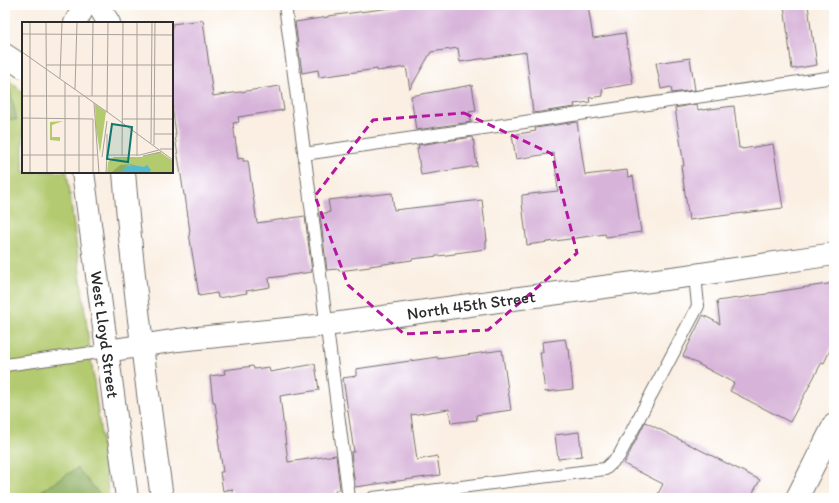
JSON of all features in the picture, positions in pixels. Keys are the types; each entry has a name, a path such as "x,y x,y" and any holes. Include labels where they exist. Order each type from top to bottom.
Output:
{"main road":[{"path":"76,22 85,5"},
{"path":"98,5 108,22"},
{"path":"5,55 22,66"},
{"name":"West Lloyd Street","path":"83,173 127,498"},
{"name":"West Lloyd Street","path":"124,173 141,346 162,498"},
{"name":"North 45th Street","path":"107,351 178,340 326,325 695,275 834,254"},
{"path":"797,498 834,425"}],"lane":[{"path":"285,5 349,498"},
{"path":"304,154 834,77"},
{"path":"373,498 605,469 619,456 698,306 695,275"},
{"path":"5,365 107,351"}],"highlighted area":[{"path":"464,113 552,154 577,253 488,330 404,334 348,285 315,196 373,120"}],"green space":[{"path":"5,70 17,120 5,119"},
{"path":"5,77 22,91 22,173 67,173 109,498 5,498"},
{"path":"77,468 103,498 35,498 35,495"}],"building":[{"path":"414,5 588,5 593,38 625,33 633,84 602,89 603,96 589,98 590,102 574,104 575,107 533,113 526,52 460,62 458,48 431,52 410,89 406,67 377,71 377,69 319,77 318,70 302,73 295,22 328,16"},
{"path":"784,5 808,5 817,65 792,69"},
{"path":"203,20 213,96 280,86 284,110 238,117 239,122 233,123 238,159 243,158 243,161 248,161 257,223 305,216 312,272 269,278 270,287 246,291 247,293 218,298 217,293 199,296 175,134 173,113 173,24"},
{"path":"690,58 695,90 672,93 671,87 661,89 656,63"},
{"path":"472,85 476,111 469,112 471,122 416,130 411,96"},
{"path":"697,104 698,110 734,106 739,148 742,149 773,144 783,208 689,220 681,166 684,166 675,108"},
{"path":"577,122 585,175 627,170 628,177 633,176 641,232 606,237 605,234 527,245 522,195 558,191 554,153 516,159 512,135 536,131 535,128"},
{"path":"473,137 477,166 421,175 417,148 419,148 418,145"},
{"path":"392,193 394,210 482,200 487,241 486,249 412,259 370,267 339,271 338,269 327,270 320,214 330,212 328,200"},
{"path":"834,283 834,342 824,363 822,362 790,422 730,391 734,383 683,356 703,315 720,324 717,301"},
{"path":"565,339 567,348 569,348 573,389 545,392 540,352 543,352 542,342"},
{"path":"502,350 511,410 476,415 477,420 451,423 449,409 411,415 417,460 437,456 440,475 355,487 351,452 354,452 343,378 356,376 356,369 437,357 438,359"},
{"path":"315,364 319,390 280,396 288,462 336,455 340,490 335,490 336,498 233,498 232,489 223,491 220,472 223,472 218,439 220,439 210,376 225,374 224,370 253,366 254,369 269,367 270,372"},
{"path":"645,422 760,480 750,498 656,498 663,484 624,464"},
{"path":"579,432 582,456 558,459 555,435"}]}
